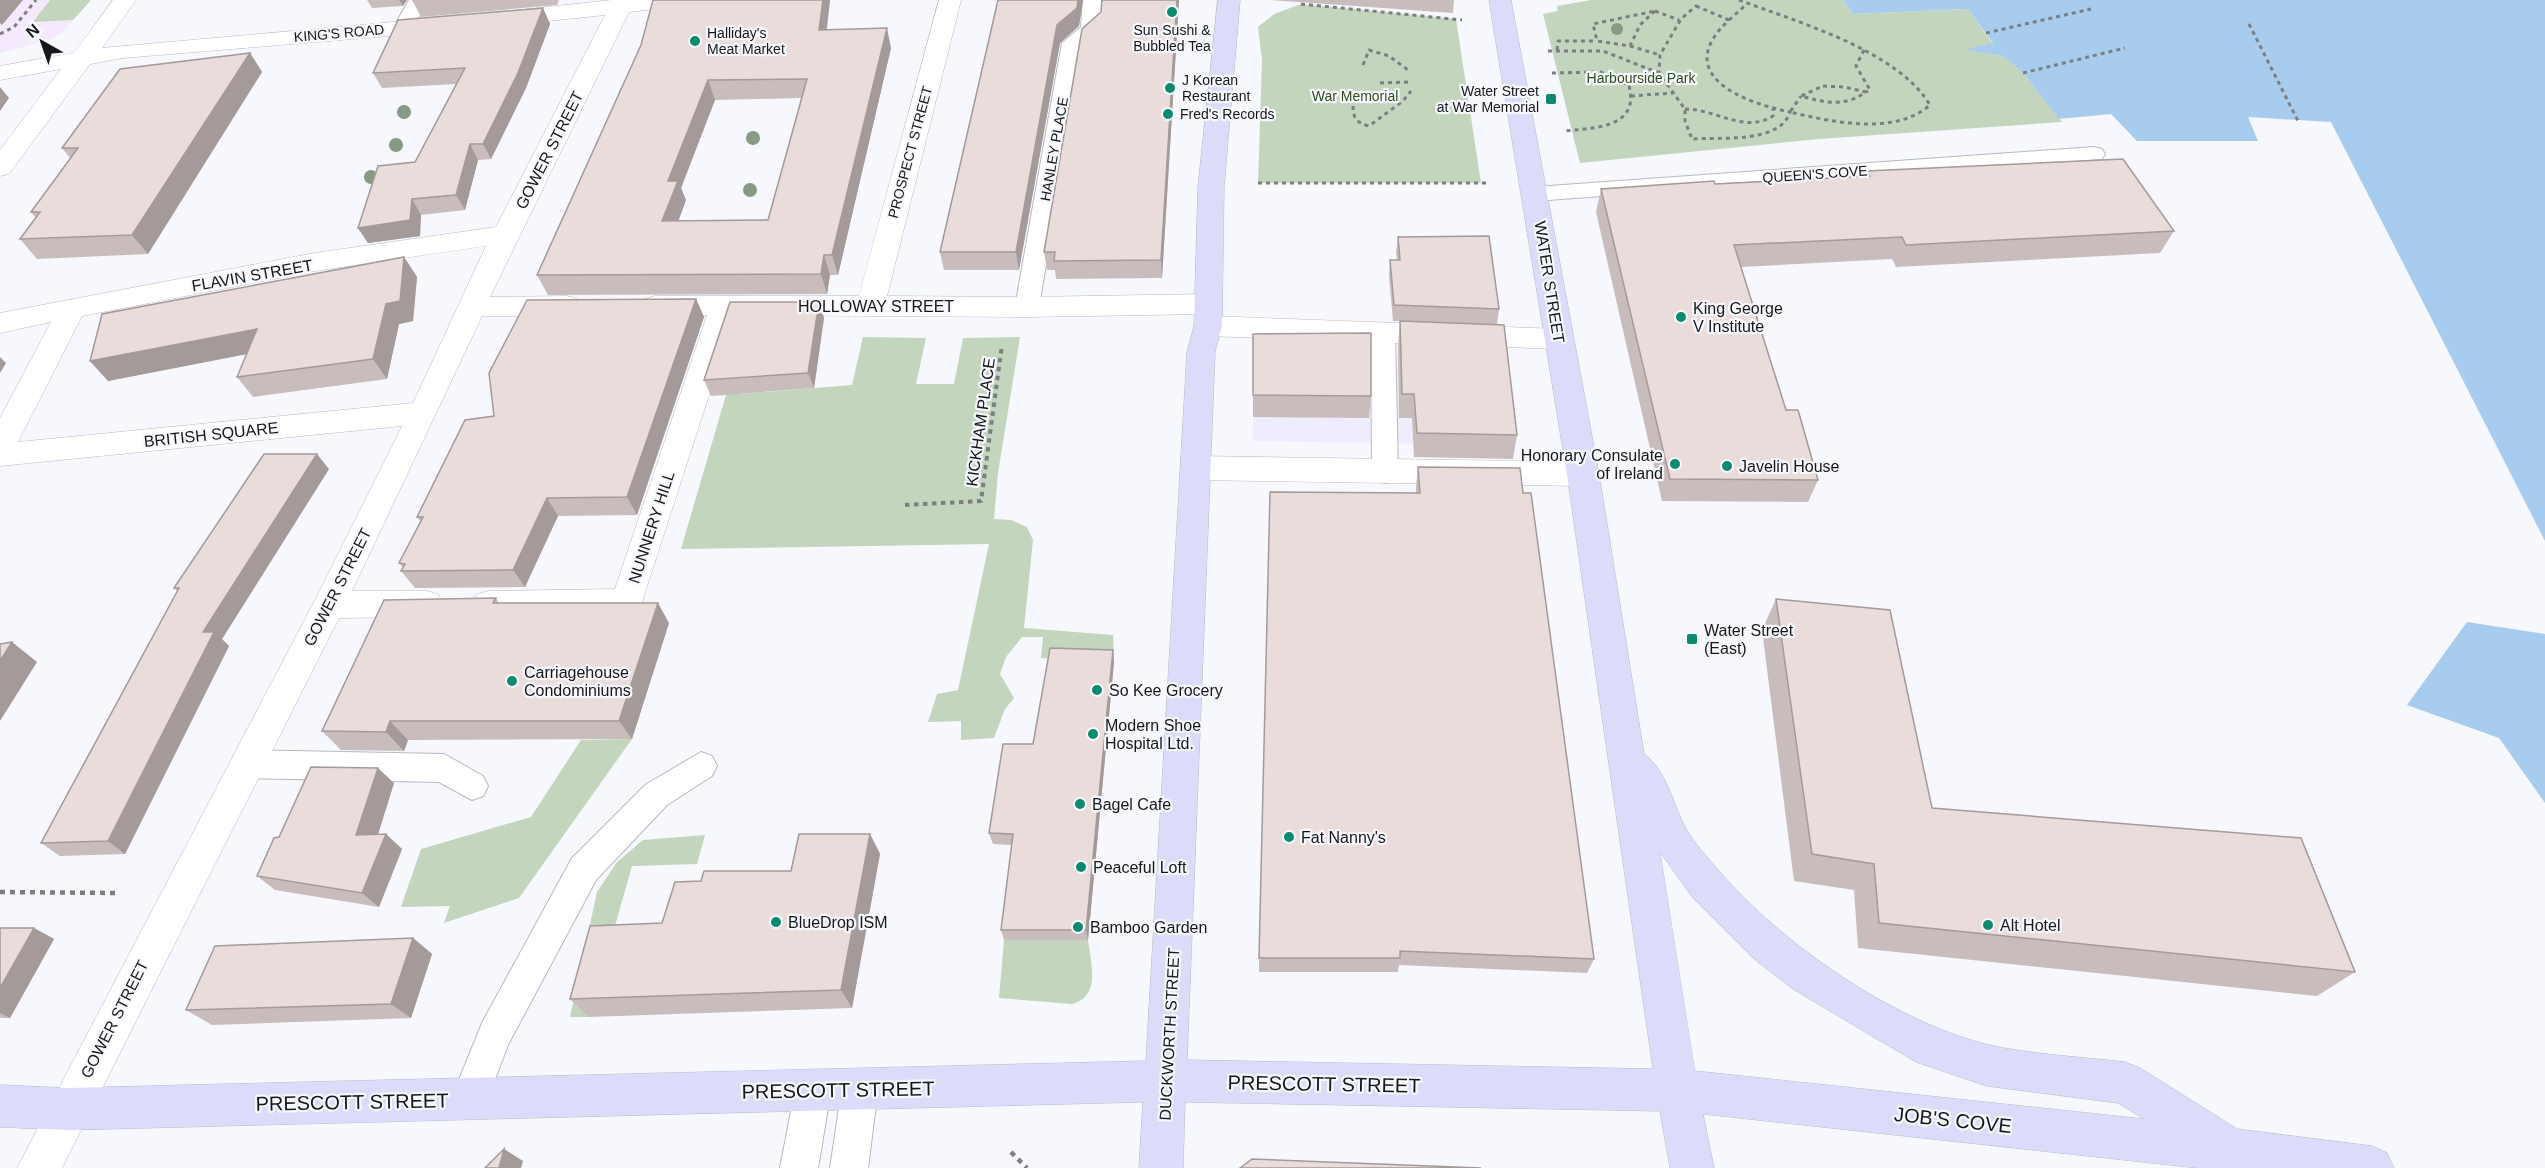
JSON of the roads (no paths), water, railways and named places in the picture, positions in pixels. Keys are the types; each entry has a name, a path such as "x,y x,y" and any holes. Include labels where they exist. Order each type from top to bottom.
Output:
{"street":[{"path":"0,168 125,0"},
{"name":"KING'S ROAD","path":"0,73 123,51 470,22 622,4 678,0"},
{"name":"PROSPECT STREET","path":"871,305 950,0"},
{"name":"DUCKWORTH STREET","path":"1161,1168 1201,352 1208,315 1210,187 1229,0"},
{"name":"WATER STREET","path":"1500,0 1514,90 1536,194 1583,474 1595,565 1677,1090 1692,1168"},
{"name":"GOWER STREET","path":"39,1168 329,605 423,413 505,235 622,4"},
{"name":"FLAVIN STREET","path":"0,323 436,242 505,235"},
{"path":"472,307 596,306"},
{"name":"HOLLOWAY STREET","path":"631,306 1017,307 1208,315 1383,332 1559,339"},
{"name":"NUNNERY HILL","path":"329,605 627,602 724,306"},
{"path":"0,447 72,309"},
{"name":"BRITISH SQUARE","path":"0,455 423,413"},
{"path":"1197,468 1385,473 1583,474"},
{"path":"1626,758 1648,785 1671,837 1707,885 1768,946 1807,975 1871,1016 1931,1048 1987,1065 2125,1083 2230,1150"},
{"name":"PRESCOTT STREET","path":"0,1106 68,1109 1167,1082 1677,1090"},
{"name":"JOB'S COVE","path":"1677,1090 2230,1150 2372,1168"}],"lane":[{"path":"403,28 419,0"},
{"name":"HANLEY PLACE","path":"1017,307 1072,43 1091,29 1093,0"},
{"name":"QUEEN'S COVE","path":"1536,194 2094,154"},
{"path":"1383,332 1385,473"},
{"path":"246,764 444,768 472,786"},
{"path":"469,1099 495,1034 584,869 624,825 656,795 701,766"},
{"path":"849,1168 860,1089"},
{"path":"800,1168 813,1090"}],"water":[{"path":"1843,0 2545,0 2545,541 2331,122 2248,117 2258,141 2137,141 2111,114 2059,119 2023,73 2003,56 1964,50 1993,43 1968,9 1853,14"},
{"path":"2467,622 2545,634 2545,803 2499,738 2407,705"}],"place":[{"name":"Sun Sushi & Bubbled Tea","path":"1172,12"},
{"name":"Halliday's Meat Market","path":"695,41"},
{"name":"J Korean Restaurant","path":"1170,88"},
{"name":"Water Street at War Memorial","path":"1551,99"},
{"name":"Fred's Records","path":"1168,114"},
{"name":"King George V Institute","path":"1681,317"},
{"name":"Honorary Consulate of Ireland","path":"1675,464"},
{"name":"Javelin House","path":"1727,466"},
{"name":"Water Street (East)","path":"1692,639"},
{"name":"Carriagehouse Condominiums","path":"512,681"},
{"name":"So Kee Grocery","path":"1097,690"},
{"name":"Modern Shoe Hospital Ltd.","path":"1093,734"},
{"name":"Bagel Cafe","path":"1080,804"},
{"name":"Fat Nanny's","path":"1289,837"},
{"name":"Peaceful Loft","path":"1081,867"},
{"name":"BlueDrop ISM","path":"776,922"},
{"name":"Alt Hotel","path":"1988,925"},
{"name":"Bamboo Garden","path":"1078,927"}],"park label":[{"name":"Harbourside Park","path":"1641,78"},
{"name":"War Memorial","path":"1355,96"}]}
